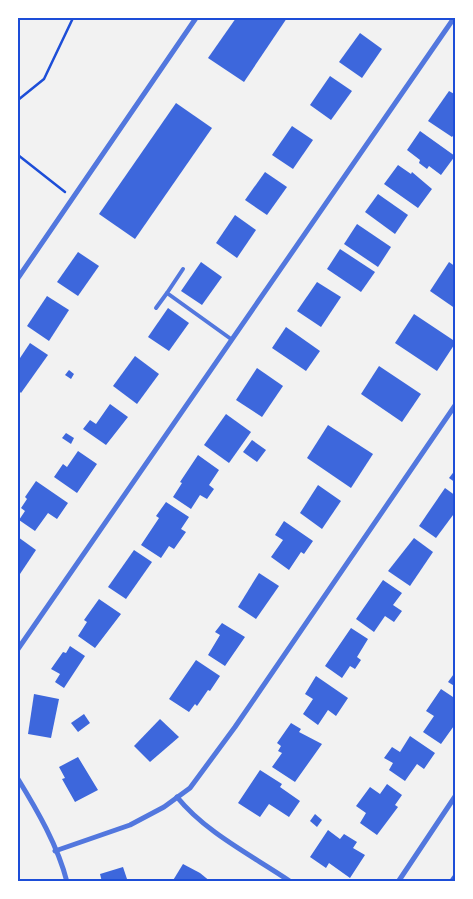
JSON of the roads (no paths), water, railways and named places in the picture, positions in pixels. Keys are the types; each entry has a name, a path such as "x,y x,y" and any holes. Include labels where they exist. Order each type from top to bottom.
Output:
{"street":[{"path":"18,278 196,18"},
{"path":"18,649 454,18"},
{"path":"55,851 130,825 177,798 190,788 456,404"},
{"path":"18,779 32,802 55,851 66,882"},
{"path":"398,882 456,795"},
{"path":"177,798 187,810 205,824 291,882"}],"lane":[{"path":"156,308 183,269"},
{"path":"166,293 231,339"}]}
